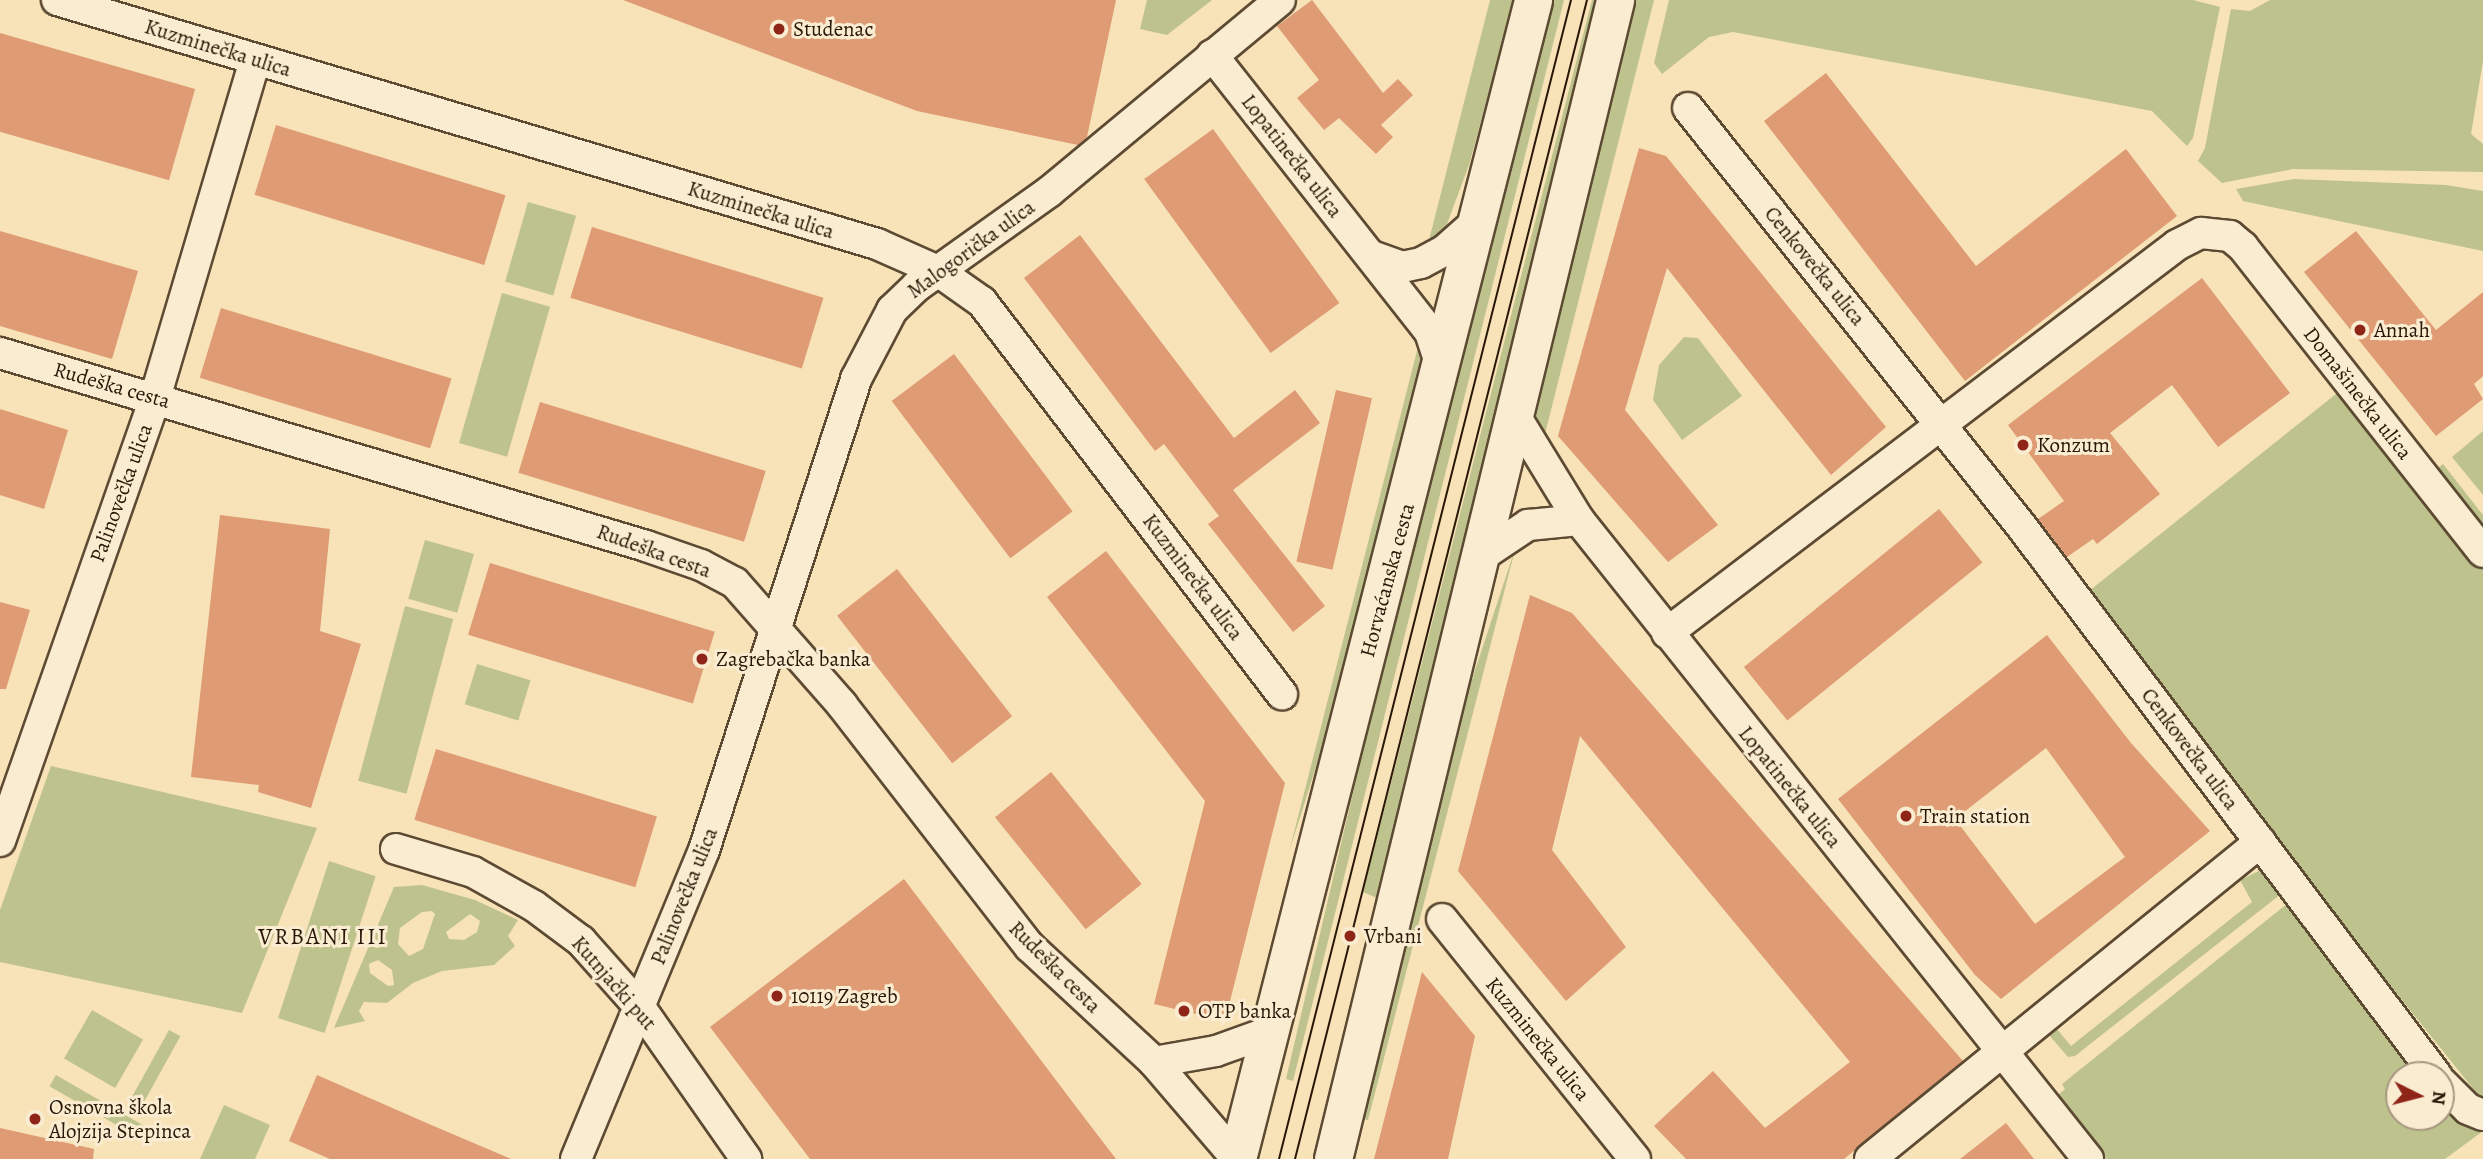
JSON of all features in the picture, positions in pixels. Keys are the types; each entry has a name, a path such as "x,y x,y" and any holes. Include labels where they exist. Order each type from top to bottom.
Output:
{"street":[{"name":"Kuzminečka ulica","path":"57,0 877,244 938,271 982,303 1282,694"},
{"name":"Malogorička ulica","path":"778,628 856,379 892,310 938,271 1049,192 1280,0"},
{"name":"Horvaćanska cesta","path":"1237,1159 1442,369 1533,0"},
{"path":"1333,1159 1615,0"},
{"name":"Lopatinečka ulica","path":"1212,55 1430,332 1442,369"},
{"name":"Palinovečka ulica","path":"0,841 155,398 255,60"},
{"name":"Cenkovečka ulica","path":"1688,108 1941,424 2425,1061"},
{"path":"1371,256 1402,267 1421,263 1445,250 1480,219"},
{"name":"Domašinečka ulica","path":"1941,424 2177,245 2201,233 2230,236 2483,552"},
{"name":"Rudeška cesta","path":"0,353 701,565 735,583 778,628 1030,947 1154,1062 1237,1159"},
{"name":"Lopatinečka ulica","path":"1514,414 1579,520 2088,1159"},
{"path":"1667,633 1941,424"},
{"path":"1480,557 1528,525 1579,520"},
{"name":"Palinovečka ulica","path":"576,1159 704,850 778,628"},
{"path":"1870,1159 2260,842"},
{"name":"Kutnjački put","path":"396,849 473,872 534,906 581,940 639,1006 746,1159"},
{"name":"Kuzminečka ulica","path":"1442,919 1634,1159"},
{"path":"1154,1062 1216,1051 1269,1032"},
{"path":"2455,1096 2468,1109 2483,1115"}],"green space":[{"path":"1147,0 1212,0 1167,35 1140,29"},
{"path":"1490,0 1514,0 1469,165 1447,224 1427,248"},
{"path":"1552,0 1564,0 1293,1081 1286,1079 1373,707"},
{"path":"1592,0 1603,0 1450,600 1379,899 1363,892"},
{"path":"1637,0 1654,0 1541,450 1531,423 1534,408"},
{"path":"1669,0 2193,0 2220,7 2193,138 2187,146 2152,111 1733,32 1709,37 1662,74 1654,63"},
{"path":"2270,0 2483,0 2483,61 2471,134 2483,144 2483,172 2293,169 2222,183 2198,161 2205,148 2231,9 2250,11"},
{"path":"2294,179 2446,185 2483,191 2483,251 2243,201 2236,189"},
{"path":"528,202 576,216 553,296 505,282"},
{"path":"502,293 550,307 507,457 459,443"},
{"path":"1684,337 1698,338 1742,396 1682,440 1653,400 1659,365"},
{"path":"1419,343 1426,369 1349,663 1289,852"},
{"path":"2341,390 2483,569 2483,1101 2455,1066 2455,1061 2451,1061 2289,859 2089,591"},
{"path":"2483,431 2483,495 2452,457"},
{"path":"2443,464 2483,515 2483,535 2433,472"},
{"path":"425,540 474,554 457,613 408,599"},
{"path":"1516,546 1368,1120 1359,1118 1452,740"},
{"path":"405,606 453,619 406,794 358,781"},
{"path":"477,664 531,680 518,721 465,704"},
{"path":"51,766 317,828 242,1013 0,962 0,910"},
{"path":"329,861 376,876 325,1033 278,1018"},
{"path":"2267,867 2286,890 2075,1056 2068,1057 2049,1035 2057,1029 2071,1046 2252,902 2240,880"},
{"path":"422,885 475,900 518,920 508,936 515,946 494,965 442,971 413,983 387,1003 364,1002 359,1011 365,1021 334,1028 394,887","holes":["432,911 435,914 423,949 409,956 398,944 400,928 422,912","470,914 480,921 477,932 464,940 449,939 446,932","378,960 392,970 394,985 388,986 370,973 369,964"]},
{"path":"2293,899 2413,1061 2385,1061 2385,1131 2455,1131 2455,1107 2483,1125 2483,1131 2445,1159 2106,1159 2056,1097 2065,1089 2062,1084"},
{"path":"92,1010 143,1040 115,1088 64,1058"},
{"path":"169,1030 180,1036 143,1105 131,1098"},
{"path":"56,1075 153,1131 146,1142 50,1086"},
{"path":"224,1105 270,1125 255,1159 200,1159"}],"building":[{"path":"623,0 1116,0 1087,137 1078,145 917,111"},
{"path":"1312,0 1383,93 1398,79 1413,95 1381,125 1393,137 1376,154 1339,118 1324,130 1297,98 1319,80 1277,26"},
{"path":"0,33 195,89 169,180 0,132"},
{"path":"1826,73 1976,266 2126,149 2177,216 1965,381 1764,121"},
{"path":"276,125 506,195 484,265 255,195"},
{"path":"1213,129 1339,303 1271,353 1144,179"},
{"path":"1639,148 1666,156 1886,427 1831,475 1667,268 1625,410 1718,525 1668,562 1558,436"},
{"path":"592,227 823,298 802,369 570,298"},
{"path":"0,231 138,271 112,359 0,326"},
{"path":"2356,231 2436,330 2483,292 2483,376 2474,384 2483,399 2436,436 2304,272"},
{"path":"1080,235 1234,438 1295,390 1320,423 1233,490 1325,606 1293,632 1208,524 1219,516 1164,444 1155,451 1024,278"},
{"path":"2202,278 2290,393 2218,447 2172,385 2110,433 2160,494 2097,544 2093,539 2067,557 2038,519 2064,501 2008,425"},
{"path":"221,308 451,378 430,448 200,378"},
{"path":"954,354 1073,511 1010,558 892,401"},
{"path":"1336,390 1372,398 1332,570 1296,561"},
{"path":"540,402 766,471 744,542 518,473"},
{"path":"0,409 68,430 44,509 0,495"},
{"path":"1939,509 1982,563 1787,721 1744,667"},
{"path":"220,515 330,529 320,631 361,644 311,808 258,792 259,785 191,777"},
{"path":"1106,551 1285,783 1225,1021 1154,1004 1205,801 1047,597"},
{"path":"490,563 715,632 693,703 468,635"},
{"path":"897,569 1012,716 952,763 837,616"},
{"path":"1530,595 1572,613 1963,1061 1844,1159 1686,1159 1654,1126 1713,1071 1765,1128 1850,1062 1580,736 1552,850 1626,947 1566,1001 1458,871"},
{"path":"0,602 30,610 6,689 0,689"},
{"path":"2047,635 2131,743 2210,831 2001,999 1975,975 1838,799","holes":["2046,748 2125,857 2035,924 1955,819"]},
{"path":"436,749 657,817 635,887 414,820"},
{"path":"1051,772 1142,884 1086,929 995,817"},
{"path":"904,879 1116,1159 810,1159 710,1027"},
{"path":"1422,972 1475,1036 1448,1159 1374,1159"},
{"path":"317,1075 511,1159 330,1159 289,1141"},
{"path":"2006,1123 2034,1159 1960,1159"},
{"path":"0,1128 94,1149 93,1159 0,1159"}],"tram line":[{"path":"1279,1159 1571,0"},
{"path":"1295,1159 1587,0"}],"place":[{"name":"Studenac","path":"779,29"},
{"name":"Annah","path":"2360,330"},
{"name":"Konzum","path":"2023,445"},
{"name":"Zagrebačka banka","path":"702,659"},
{"name":"Train station","path":"1906,816"},
{"name":"Vrbani","path":"1350,936"},
{"name":"10119 Zagreb","path":"777,996"},
{"name":"OTP banka","path":"1184,1011"},
{"name":"Osnovna škola Alojzija Stepinca","path":"35,1119"}],"district":[{"name":"VRBANI III","path":"323,937"}]}
